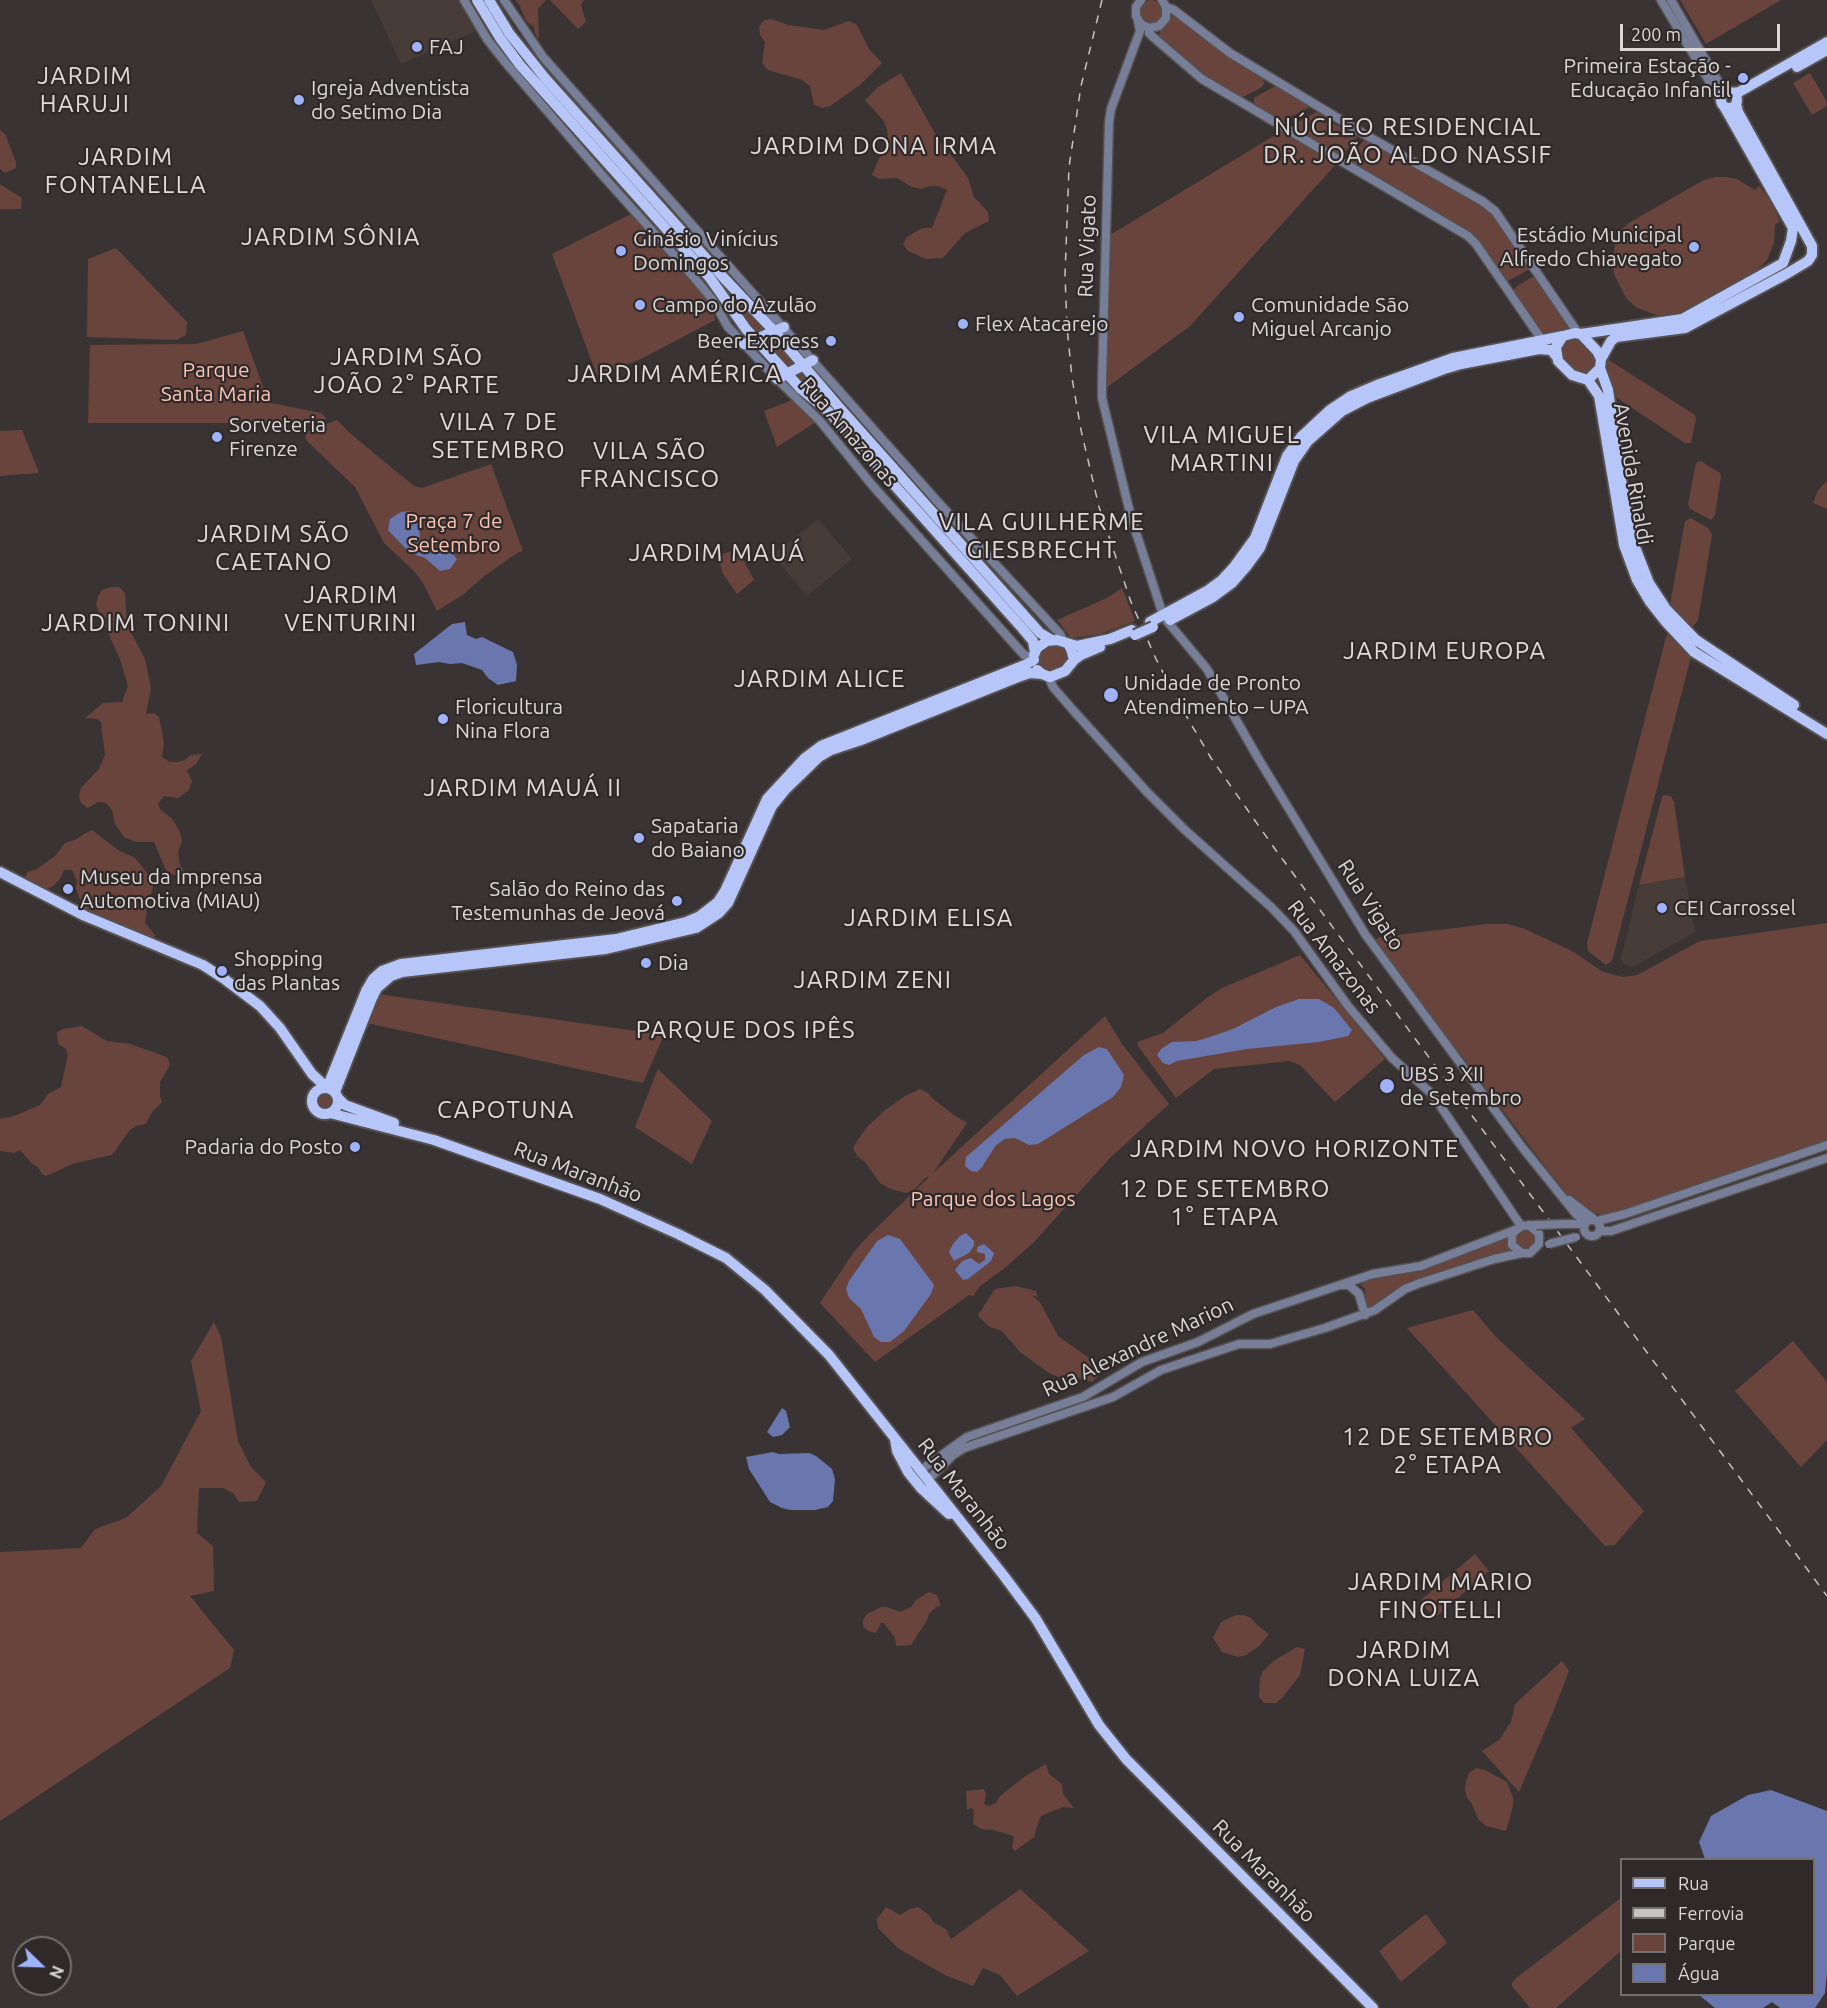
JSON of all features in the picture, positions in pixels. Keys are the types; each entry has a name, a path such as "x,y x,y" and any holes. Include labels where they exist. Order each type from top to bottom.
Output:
{"main road":[{"path":"477,0 520,65 710,278 746,329 801,389 830,412 1033,641 1035,667 1045,675"},
{"path":"489,0 509,33 545,78 722,276 779,329 809,363 838,406 1040,633 1077,646 1134,633"},
{"path":"1730,100 1738,92 1827,42"},
{"path":"1730,100 1827,51"},
{"path":"331,1091 377,988 391,976 402,972 437,969 552,951 616,939 686,922 709,910 718,902 772,806 784,790 819,757 831,750 1018,677 1030,674 1058,675 1074,660 1152,625 1207,591 1234,567 1255,538 1287,456 1300,437 1330,410 1351,396 1414,370 1453,358 1563,336 1682,319 1780,266 1787,254 1793,228 1730,100"},
{"path":"1563,336 1556,347 1555,354 1558,361 1569,373 1588,380 1601,363 1611,341 1616,337 1685,328 1803,264 1812,255 1813,251 1809,242 1730,100"},
{"path":"1791,241 1802,238 1809,242"},
{"path":"1787,254 1797,264 1803,264"},
{"path":"744,344 779,329"},
{"name":"Avenida Rinaldi","path":"1580,334 1597,351 1601,363 1608,390 1633,542 1641,568 1655,593 1684,628 1711,651 1827,726"},
{"path":"1165,618 1213,597 1232,583 1246,567 1260,548 1294,461 1308,441 1342,411 1367,398 1444,369 1539,349 1555,354"},
{"path":"777,379 809,363"},
{"name":"Avenida Rinaldi","path":"1588,380 1599,396 1624,545 1637,580 1650,602 1694,652 1827,734"},
{"path":"330,1113 336,1108 331,1091 366,991 373,979 382,971 391,967 444,959 606,949 696,928 708,921 728,903 755,821 772,792 821,746 1025,665 1041,644 1059,639"},
{"path":"1059,639 1071,649 1074,660"},
{"name":"Rua Maranhão","path":"0,872 85,916 203,965 260,1006 280,1028 312,1074 345,1106 419,1133 424,1137"},
{"path":"638,942 648,936 650,930"},
{"path":"437,969 443,965 444,959"},
{"path":"312,1074 313,1095"},
{"path":"313,1095 321,1088 331,1091"},
{"name":"Rua Maranhão","path":"313,1095 311,1100 314,1109 322,1114 330,1113 424,1137 600,1199 726,1258 765,1290 830,1355 968,1530 1036,1619 1099,1725 1126,1759 1373,2008"},
{"path":"894,1435 897,1451 913,1479 968,1530"},
{"path":"913,1479 921,1470"},
{"path":"921,1488 928,1479"}],"street":[{"name":"Rua Amazonas","path":"464,0 505,62 712,298 725,322 744,344 820,422 872,485 1024,655 1034,656"},
{"path":"504,0 543,57 682,213 779,329"},
{"path":"1132,54 1140,31 1136,12 1141,0"},
{"path":"1661,0 1730,100"},
{"path":"1671,0 1730,100"},
{"path":"1160,43 1157,32 1166,18 1164,4"},
{"path":"1164,4 1230,53 1482,201 1495,211 1580,334"},
{"path":"1138,21 1149,28 1159,26"},
{"path":"1149,28 1149,33 1202,79 1468,236 1476,244 1542,340 1555,354"},
{"path":"1132,54 1149,28"},
{"name":"Rua Vigato","path":"1132,54 1111,109 1109,122 1101,382 1102,398 1131,517 1165,618 1207,669 1365,934 1522,1147 1576,1214 1591,1222"},
{"name":"Rua Amazonas","path":"1045,675 1072,709 1154,799 1294,931 1348,1006 1392,1058 1433,1095 1525,1226"},
{"name":"Rua Alexandre Marion","path":"921,1470 967,1437 1072,1402 1142,1362 1219,1333 1242,1318 1338,1284 1373,1274 1421,1266 1525,1226 1591,1222 1625,1214 1827,1145"},
{"path":"1537,1248 1539,1234 1525,1226 1511,1240 1512,1245 1522,1253 1530,1253 1549,1244 1596,1235 1600,1231 1611,1231 1827,1158"},
{"path":"1590,1236 1585,1231 1591,1222 1600,1231"},
{"name":"Rua Alexandre Marion","path":"928,1479 953,1455 964,1448 1097,1403 1161,1370 1239,1344 1270,1344 1365,1315 1405,1289 1420,1283 1494,1259 1522,1253"},
{"path":"1338,1284 1349,1285 1359,1294 1365,1315"},
{"path":"1115,1377 1119,1388 1126,1390"}],"shaded area":[{"name":"FAJ","path":"371,0 463,0 481,29 401,64"},
{"path":"818,519 852,559 807,596 773,555"},
{"name":"CEI Carrossel","path":"1685,877 1695,932 1633,967 1625,965 1621,959 1639,885"}],"green space":[{"path":"482,0 487,0 505,30 1044,638 1040,641 1024,625 754,332 554,101 502,35"},
{"path":"515,0 546,0 538,9 539,39 534,27 526,21"},
{"path":"550,0 584,0 581,5 586,22 578,29"},
{"path":"1151,0 1156,1 1162,7 1162,17 1156,23 1151,24 1146,23 1140,17 1139,12 1140,7 1146,1"},
{"path":"1680,0 1781,0 1706,44"},
{"path":"1171,12 1263,77 1262,87 1239,97 1206,77 1159,36"},
{"path":"772,19 788,25 824,30 849,21 857,25 869,49 882,63 860,85 830,106 822,108 814,105 810,86 802,80 768,70 762,63 765,42 760,35 759,27 764,20"},
{"path":"901,73 945,151 952,156 968,178 974,197 988,212 989,221 965,233 943,258 926,259 908,251 903,244 907,237 915,232 923,228 932,228 947,190 938,186 921,189 912,187 897,178 879,179 872,175 888,138 883,120 865,100 878,87"},
{"path":"1810,73 1827,102 1827,106 1812,115 1793,83"},
{"path":"1277,85 1308,104 1308,108 1283,121 1254,106 1254,98"},
{"path":"1318,111 1325,114 1327,120 1347,131 1352,130 1358,135 1344,154 1338,155 1294,127 1296,123"},
{"path":"0,130 5,134 16,162 16,168 5,173 0,169"},
{"path":"1282,131 1337,163 1190,326 1106,388 1110,235"},
{"path":"1364,140 1370,141 1494,214 1530,268 1506,282 1478,243 1351,162 1351,156"},
{"name":"Estádio Municipal Alfredo Chiavegato","path":"1716,177 1737,179 1755,190 1759,186 1770,200 1780,222 1775,224 1774,243 1767,260 1754,273 1677,314 1659,316 1637,308 1626,298 1615,276 1612,264 1616,239 1623,228 1632,221 1704,180"},
{"path":"0,184 22,198 21,209 0,209"},
{"path":"633,213 710,301 715,320 641,359 597,376 552,254"},
{"path":"116,248 187,322 186,335 176,340 87,337 88,259"},
{"path":"1535,277 1571,330 1542,335 1513,291"},
{"name":"Parque Santa Maria","path":"243,331 271,403 321,413 327,419 301,423 88,423 90,345 196,344"},
{"path":"1578,338 1596,355 1596,371 1581,376 1559,356 1562,340"},
{"path":"1609,360 1695,415 1691,443 1685,443 1611,394 1605,366"},
{"path":"795,399 816,422 777,447 764,411"},
{"name":"Praça 7 de Setembro","path":"337,420 414,486 422,488 491,464 523,551 437,611 423,583 414,571 384,543 355,487 306,440 306,432"},
{"path":"22,430 39,473 0,476 0,431"},
{"path":"1698,461 1720,473 1721,476 1715,515 1711,520 1690,509 1688,504"},
{"path":"1827,481 1827,509 1813,503 1818,490"},
{"path":"1691,518 1708,528 1712,535 1698,620 1692,628 1689,628 1670,608 1670,605 1685,521"},
{"path":"738,550 754,580 737,594 723,574 717,555"},
{"path":"119,587 125,593 127,625 145,659 151,688 146,714 154,713 159,717 164,743 162,757 170,762 177,762 191,755 202,754 196,764 187,770 192,781 189,790 178,798 164,796 158,804 161,810 173,820 180,832 182,841 178,852 180,865 190,880 167,873 154,842 136,842 124,837 115,824 112,810 106,803 98,802 88,808 81,803 79,796 81,788 98,770 105,755 101,723 98,719 85,718 103,703 122,702 128,686 121,662 102,623 96,604 102,590"},
{"path":"1122,588 1135,621 1100,634 1071,638 1057,620 1107,598"},
{"path":"1669,632 1691,653 1691,657 1612,961 1606,965 1588,951 1587,943"},
{"path":"1059,642 1070,653 1067,664 1050,673 1037,665 1035,659 1039,649"},
{"path":"1671,796 1674,802 1685,877 1639,885 1662,797"},
{"path":"92,830 118,850 135,858 152,879 153,888 145,923 156,936 143,940 84,910 72,870 64,870 60,879 45,890 24,878 28,872 37,869 55,856 65,843"},
{"path":"1827,923 1827,1140 1605,1216 1590,1212 1566,1194 1376,943 1376,939 1381,937 1487,924 1507,924 1525,929 1574,952 1603,972 1623,977 1637,975 1700,941"},
{"path":"1300,955 1385,1059 1335,1102 1300,1065 1289,1061 1214,1069 1176,1098 1137,1042 1163,1033 1222,988"},
{"path":"378,994 664,1035 643,1083 367,1023"},
{"name":"Parque dos Lagos","path":"1105,1016 1122,1044 1169,1104 1110,1158 1033,1243 979,1287 973,1296 969,1295 875,1362 820,1303 853,1253 930,1176 913,1191 905,1193 888,1188 880,1183 865,1162 857,1156 853,1148 857,1141 867,1127 884,1111 905,1096 920,1089 967,1123 933,1173"},
{"path":"82,1026 107,1041 130,1044 167,1057 170,1065 160,1082 162,1102 152,1112 146,1124 136,1126 129,1131 112,1155 75,1163 46,1176 20,1150 14,1153 0,1151 0,1119 40,1105 48,1094 61,1087 68,1055 66,1049 58,1044 57,1032"},
{"path":"658,1069 712,1121 692,1164 635,1127"},
{"path":"324,1090 332,1093 335,1101 332,1109 324,1112 316,1109 313,1101 316,1093"},
{"path":"1526,1227 1537,1238 1531,1250 1517,1248 1514,1237"},
{"path":"1508,1238 1512,1251 1375,1306 1369,1308 1366,1306 1365,1289 1358,1282 1368,1278 1417,1271"},
{"path":"1016,1286 1036,1291 1038,1297 1031,1295 1040,1302 1058,1336 1102,1367 1092,1382 1068,1375 1058,1377 1049,1373 1020,1352 1002,1331 990,1327 980,1318 978,1315 995,1289"},
{"path":"1473,1310 1496,1337 1585,1419 1571,1428 1644,1511 1615,1545 1605,1546 1407,1328"},
{"path":"214,1322 221,1337 238,1441 251,1467 266,1482 257,1501 239,1502 233,1493 223,1488 199,1488 197,1533 213,1546 214,1591 190,1596 234,1650 230,1668 0,1821 0,1552 81,1548 95,1529 126,1518 161,1486 201,1411 191,1361"},
{"path":"1793,1341 1827,1382 1827,1440 1801,1467 1735,1391"},
{"path":"1475,1554 1489,1571 1437,1616 1427,1610 1421,1600"},
{"path":"929,1592 937,1595 941,1606 936,1607 929,1614 911,1645 896,1646 895,1638 884,1623 881,1623 876,1633 868,1631 863,1626 863,1620 867,1614 881,1607 900,1612 911,1607 916,1600"},
{"path":"1236,1615 1251,1618 1269,1634 1259,1646 1246,1655 1238,1657 1222,1652 1213,1638 1221,1622"},
{"path":"1297,1647 1305,1649 1300,1675 1276,1703 1264,1703 1259,1697 1263,1671 1275,1660"},
{"path":"1562,1661 1569,1671 1519,1792 1482,1751 1499,1740 1511,1722 1515,1704"},
{"path":"1046,1764 1049,1774 1062,1784 1063,1794 1074,1808 1063,1807 1041,1816 1034,1837 1015,1851 1012,1847 1014,1836 981,1829 973,1824 974,1810 971,1808 967,1810 966,1791 984,1789 986,1794 984,1804 989,1806 996,1803 1000,1796 1024,1777"},
{"path":"1476,1768 1485,1770 1507,1782 1513,1798 1513,1806 1506,1831 1486,1826 1478,1819 1467,1798 1466,1781 1469,1773"},
{"path":"1020,1889 1089,1951 1017,1996 1000,1975 983,1968 973,1986 947,1976 899,1949 878,1928 877,1919 886,1907 900,1915 918,1907 929,1915 934,1923 946,1929 951,1939"},
{"path":"1620,1899 1620,1952 1556,2008 1530,2008 1512,1986 1516,1978"},
{"path":"1426,1914 1447,1943 1401,1982 1379,1951"}],"water":[{"path":"411,511 417,518 419,542 425,546 451,552 457,559 450,569 440,571 425,558 410,553 388,530 390,519 401,512"},
{"path":"465,622 467,635 476,639 482,637 513,652 517,665 516,681 498,685 482,670 462,663 439,662 416,665 414,654 452,624"},
{"path":"1299,999 1319,999 1334,1008 1352,1030 1348,1036 1319,1042 1247,1049 1177,1061 1169,1065 1163,1063 1157,1055 1161,1049 1172,1042 1196,1041 1210,1037"},
{"path":"1099,1047 1107,1049 1124,1075 1121,1087 1113,1097 1038,1144 1029,1145 1015,1138 1005,1139 996,1145 977,1172 965,1166 966,1157 1084,1055"},
{"path":"966,1233 974,1241 974,1246 969,1253 954,1261 949,1252 960,1236"},
{"path":"888,1235 900,1239 934,1285 931,1294 904,1331 890,1342 881,1342 874,1337 861,1309 849,1298 846,1289 849,1281 877,1241"},
{"path":"984,1244 994,1253 991,1261 968,1279 963,1280 955,1270 962,1261 971,1258 979,1264 985,1260 985,1254 977,1252 977,1247"},
{"path":"782,1408 786,1411 790,1427 782,1435 773,1437 767,1432"},
{"path":"773,1452 779,1454 809,1453 832,1469 835,1479 833,1501 828,1507 815,1510 790,1510 770,1502 749,1469 746,1457"},
{"path":"1771,1790 1827,1811 1827,1972 1825,1993 1815,2008 1780,2008 1772,2002 1763,2008 1715,2008 1700,1996 1815,1996 1815,1858 1705,1858 1699,1842 1711,1816 1748,1795"}],"railway":[{"path":"1102,0 1081,86 1069,167 1065,275 1067,327 1072,378 1081,430 1099,507 1131,602 1156,659 1211,758 1275,849 1827,1596"}],"place":[{"name":"FAJ","path":"417,47"},
{"name":"Primeira Estação - Educação Infantil","path":"1743,78"},
{"name":"Igreja Adventista do Setimo Dia","path":"299,100"},
{"name":"Estádio Municipal Alfredo Chiavegato","path":"1694,247"},
{"name":"Ginásio Vinícius Domingos","path":"621,251"},
{"name":"Campo do Azulão","path":"640,305"},
{"name":"Comunidade São Miguel Arcanjo","path":"1239,317"},
{"name":"Flex Atacarejo","path":"963,324"},
{"name":"Beer Express","path":"831,341"},
{"name":"Sorveteria Firenze","path":"217,437"},
{"name":"Unidade de Pronto Atendimento – UPA","path":"1111,695"},
{"name":"Floricultura Nina Flora","path":"443,719"},
{"name":"Sapataria do Baiano","path":"639,838"},
{"name":"Museu da Imprensa Automotiva (MIAU)","path":"68,889"},
{"name":"Salão do Reino das Testemunhas de Jeová","path":"677,901"},
{"name":"CEI Carrossel","path":"1662,908"},
{"name":"Dia","path":"646,963"},
{"name":"Shopping das Plantas","path":"222,971"},
{"name":"UBS 3 XII de Setembro","path":"1387,1086"},
{"name":"Padaria do Posto","path":"355,1147"}],"district":[{"name":"JARDIM HARUJI","path":"85,90"},
{"name":"NÚCLEO RESIDENCIAL DR. JOÃO ALDO NASSIF","path":"1408,141"},
{"name":"JARDIM DONA IRMA","path":"874,146"},
{"name":"JARDIM FONTANELLA","path":"126,171"},
{"name":"JARDIM SÔNIA","path":"331,237"},
{"name":"JARDIM SÃO JOÃO 2° PARTE","path":"407,371"},
{"name":"JARDIM AMÉRICA","path":"675,374"},
{"name":"VILA 7 DE SETEMBRO","path":"499,436"},
{"name":"VILA MIGUEL MARTINI","path":"1222,449"},
{"name":"VILA SÃO FRANCISCO","path":"650,465"},
{"name":"VILA GUILHERME GIESBRECHT","path":"1042,536"},
{"name":"JARDIM SÃO CAETANO","path":"274,548"},
{"name":"JARDIM MAUÁ","path":"717,553"},
{"name":"JARDIM VENTURINI","path":"351,609"},
{"name":"JARDIM TONINI","path":"136,623"},
{"name":"JARDIM EUROPA","path":"1445,651"},
{"name":"JARDIM ALICE","path":"820,679"},
{"name":"JARDIM MAUÁ II","path":"523,788"},
{"name":"JARDIM ELISA","path":"929,918"},
{"name":"JARDIM ZENI","path":"873,980"},
{"name":"PARQUE DOS IPÊS","path":"746,1030"},
{"name":"CAPOTUNA","path":"506,1110"},
{"name":"JARDIM NOVO HORIZONTE","path":"1295,1149"},
{"name":"12 DE SETEMBRO 1° ETAPA","path":"1225,1203"},
{"name":"12 DE SETEMBRO 2° ETAPA","path":"1448,1451"},
{"name":"JARDIM MARIO FINOTELLI","path":"1441,1596"},
{"name":"JARDIM DONA LUIZA","path":"1404,1664"}]}
